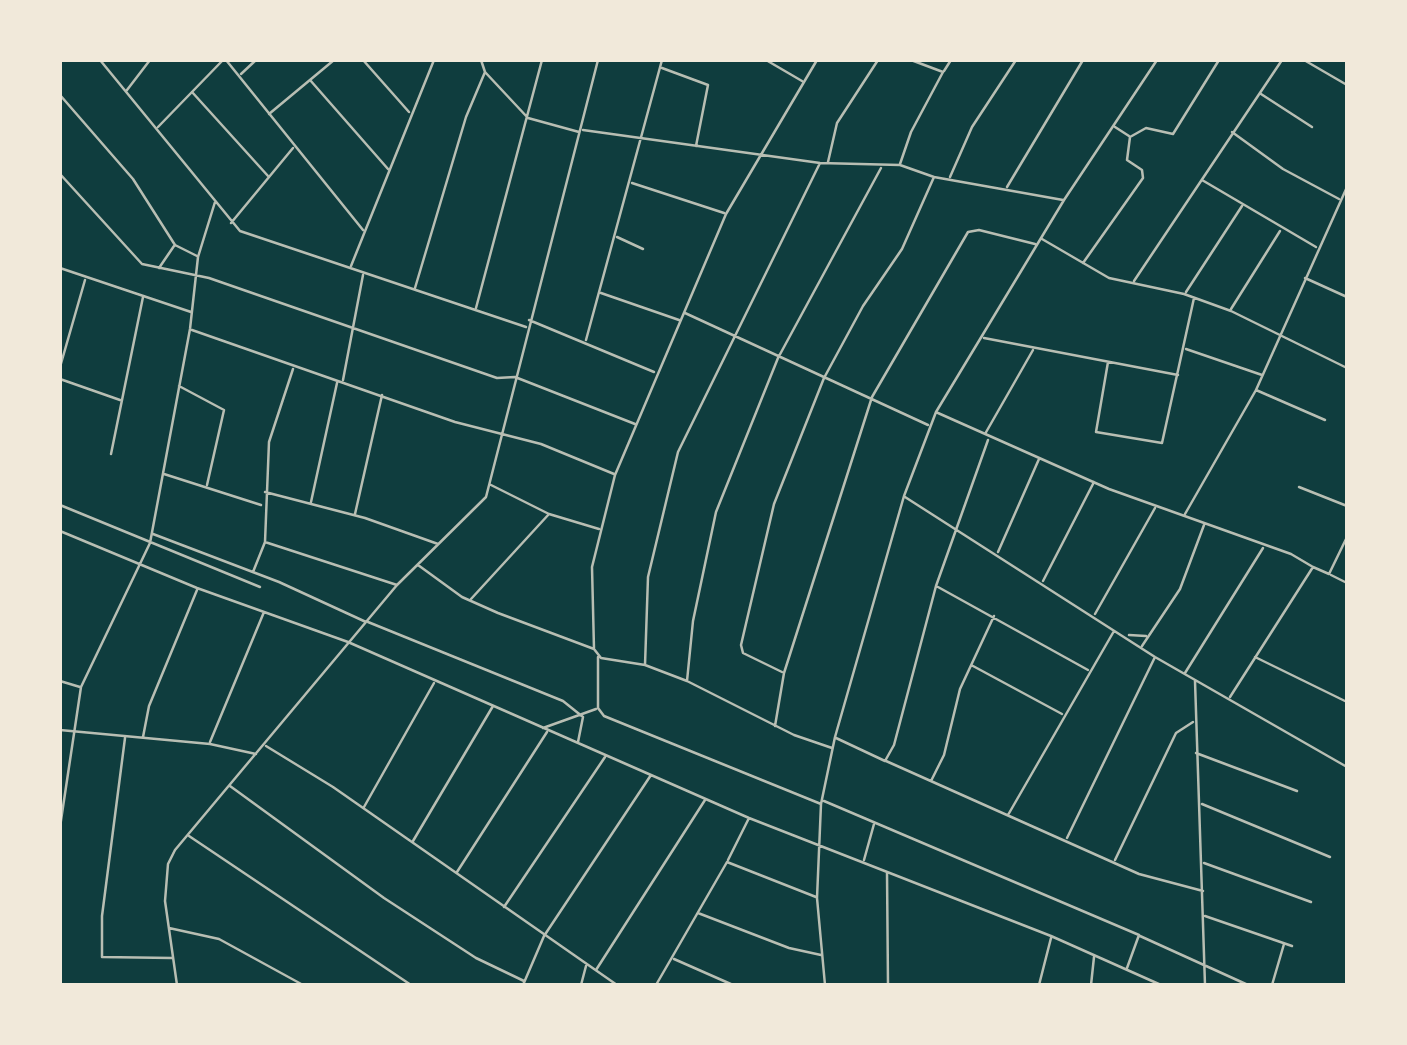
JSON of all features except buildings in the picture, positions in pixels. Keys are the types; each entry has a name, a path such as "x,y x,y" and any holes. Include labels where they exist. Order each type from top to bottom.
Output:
{"street":[{"path":"100,60 158,128 230,224 252,236 528,327"},
{"path":"127,91 150,60"},
{"path":"158,128 224,60 364,231"},
{"path":"240,76 256,60"},
{"path":"268,115 334,60"},
{"path":"362,60 410,114"},
{"path":"350,268 434,60"},
{"path":"481,60 485,72 528,118 581,131 827,164 881,168 900,165 934,177 1064,200"},
{"path":"476,310 542,60"},
{"path":"178,985 168,928 168,864 187,834 348,642 396,586 483,501 491,485 529,320 598,60"},
{"path":"586,340 662,60"},
{"path":"766,60 803,82"},
{"path":"598,708 592,567 615,475 726,214 818,60"},
{"path":"827,164 837,123 878,60"},
{"path":"911,60 943,72"},
{"path":"900,165 911,132 951,60"},
{"path":"950,178 972,127 1016,60"},
{"path":"1007,187 1083,60"},
{"path":"826,985 817,898 822,802 834,737 904,496 929,426 1064,200 1157,60"},
{"path":"1083,264 1143,178 1142,170 1128,160 1125,151 1130,137 1146,128 1173,134 1219,60"},
{"path":"1133,282 1282,60"},
{"path":"1304,60 1347,85"},
{"path":"660,68 708,86 695,148"},
{"path":"414,288 462,132 485,72"},
{"path":"310,80 390,171"},
{"path":"192,92 268,176"},
{"path":"1260,93 1312,127"},
{"path":"60,95 133,180 175,244 198,257"},
{"path":"1113,126 1130,137"},
{"path":"1232,132 1283,169 1340,200"},
{"path":"230,224 294,146"},
{"path":"645,665 648,577 678,452 820,163"},
{"path":"687,682 692,622 716,512 778,358 881,168"},
{"path":"60,174 142,264 197,275 497,378 516,377 636,424"},
{"path":"784,673 743,653 740,645 774,504 824,378 862,306 902,249 934,177"},
{"path":"1201,179 1318,248"},
{"path":"630,183 726,214"},
{"path":"1184,515 1256,390 1347,187"},
{"path":"60,827 81,687 150,543 190,329 198,257 215,202"},
{"path":"1184,294 1243,205"},
{"path":"775,726 784,673 872,398 968,232 980,230 1037,245"},
{"path":"1231,310 1282,230"},
{"path":"615,237 642,249"},
{"path":"1041,238 1109,278 1184,294 1231,310 1347,368"},
{"path":"157,270 175,244"},
{"path":"60,268 192,312"},
{"path":"311,503 363,272"},
{"path":"60,367 86,278"},
{"path":"1304,278 1347,297"},
{"path":"600,292 680,320"},
{"path":"112,454 143,298"},
{"path":"1108,362 1096,430 1113,438 1162,443 1194,298"},
{"path":"684,312 732,338 929,426"},
{"path":"529,320 586,340 656,373"},
{"path":"60,325 71,328"},
{"path":"190,329 455,422 541,444 615,475"},
{"path":"982,337 1179,376"},
{"path":"1184,348 1262,376"},
{"path":"885,761 906,704 936,586 986,437 1034,349"},
{"path":"252,574 265,542 263,506 269,442 294,368"},
{"path":"60,379 121,401"},
{"path":"178,386 224,410 207,485"},
{"path":"1256,390 1326,420"},
{"path":"355,515 382,394"},
{"path":"936,412 986,437 1156,506 1291,554 1347,583"},
{"path":"997,553 1040,458"},
{"path":"163,474 263,506"},
{"path":"1043,581 1095,481"},
{"path":"491,485 549,514 600,529"},
{"path":"1299,486 1347,506"},
{"path":"265,492 355,515 440,544"},
{"path":"904,496 1043,581 1155,656 1347,767"},
{"path":"60,505 260,587"},
{"path":"1094,616 1156,506"},
{"path":"470,600 549,514"},
{"path":"1142,646 1180,589 1205,524"},
{"path":"60,531 198,588 348,642 749,818 1051,936 1161,985"},
{"path":"152,533 548,694 582,715"},
{"path":"1329,574 1347,536"},
{"path":"265,542 396,586"},
{"path":"1185,672 1264,547"},
{"path":"417,565 470,600 594,649"},
{"path":"1229,699 1312,567"},
{"path":"936,586 1090,670"},
{"path":"143,739 150,706 198,588"},
{"path":"210,744 264,612"},
{"path":"931,782 944,755 960,689 994,616"},
{"path":"1008,816 1115,629"},
{"path":"1125,635 1148,636"},
{"path":"598,656 645,665 833,749"},
{"path":"1066,840 1155,656"},
{"path":"1254,656 1347,702"},
{"path":"971,666 1063,714"},
{"path":"1195,680 1206,985"},
{"path":"60,681 81,687"},
{"path":"364,808 434,682"},
{"path":"412,842 493,705"},
{"path":"456,873 546,729 598,708"},
{"path":"598,708 626,728 874,823 1248,985"},
{"path":"578,743 582,715"},
{"path":"1113,862 1176,732 1194,721"},
{"path":"60,730 210,744 257,754"},
{"path":"834,737 1113,862 1203,891"},
{"path":"125,738 102,916 102,957 173,958"},
{"path":"264,745 364,808 617,985"},
{"path":"1196,754 1298,791"},
{"path":"504,907 606,756"},
{"path":"229,786 384,898 476,958 523,983 544,936 651,775"},
{"path":"60,781 68,782"},
{"path":"596,971 706,798"},
{"path":"1201,804 1330,858"},
{"path":"656,985 749,818"},
{"path":"863,863 874,823"},
{"path":"187,834 412,985"},
{"path":"727,862 817,898"},
{"path":"1204,863 1311,902"},
{"path":"887,872 888,985"},
{"path":"698,913 789,948 823,956"},
{"path":"1204,915 1292,946"},
{"path":"168,928 192,930 219,939 303,985"},
{"path":"1039,985 1051,936"},
{"path":"1126,970 1139,936"},
{"path":"1272,985 1284,944"},
{"path":"1091,985 1094,956"},
{"path":"673,958 732,985"},
{"path":"582,985 587,964"}]}
